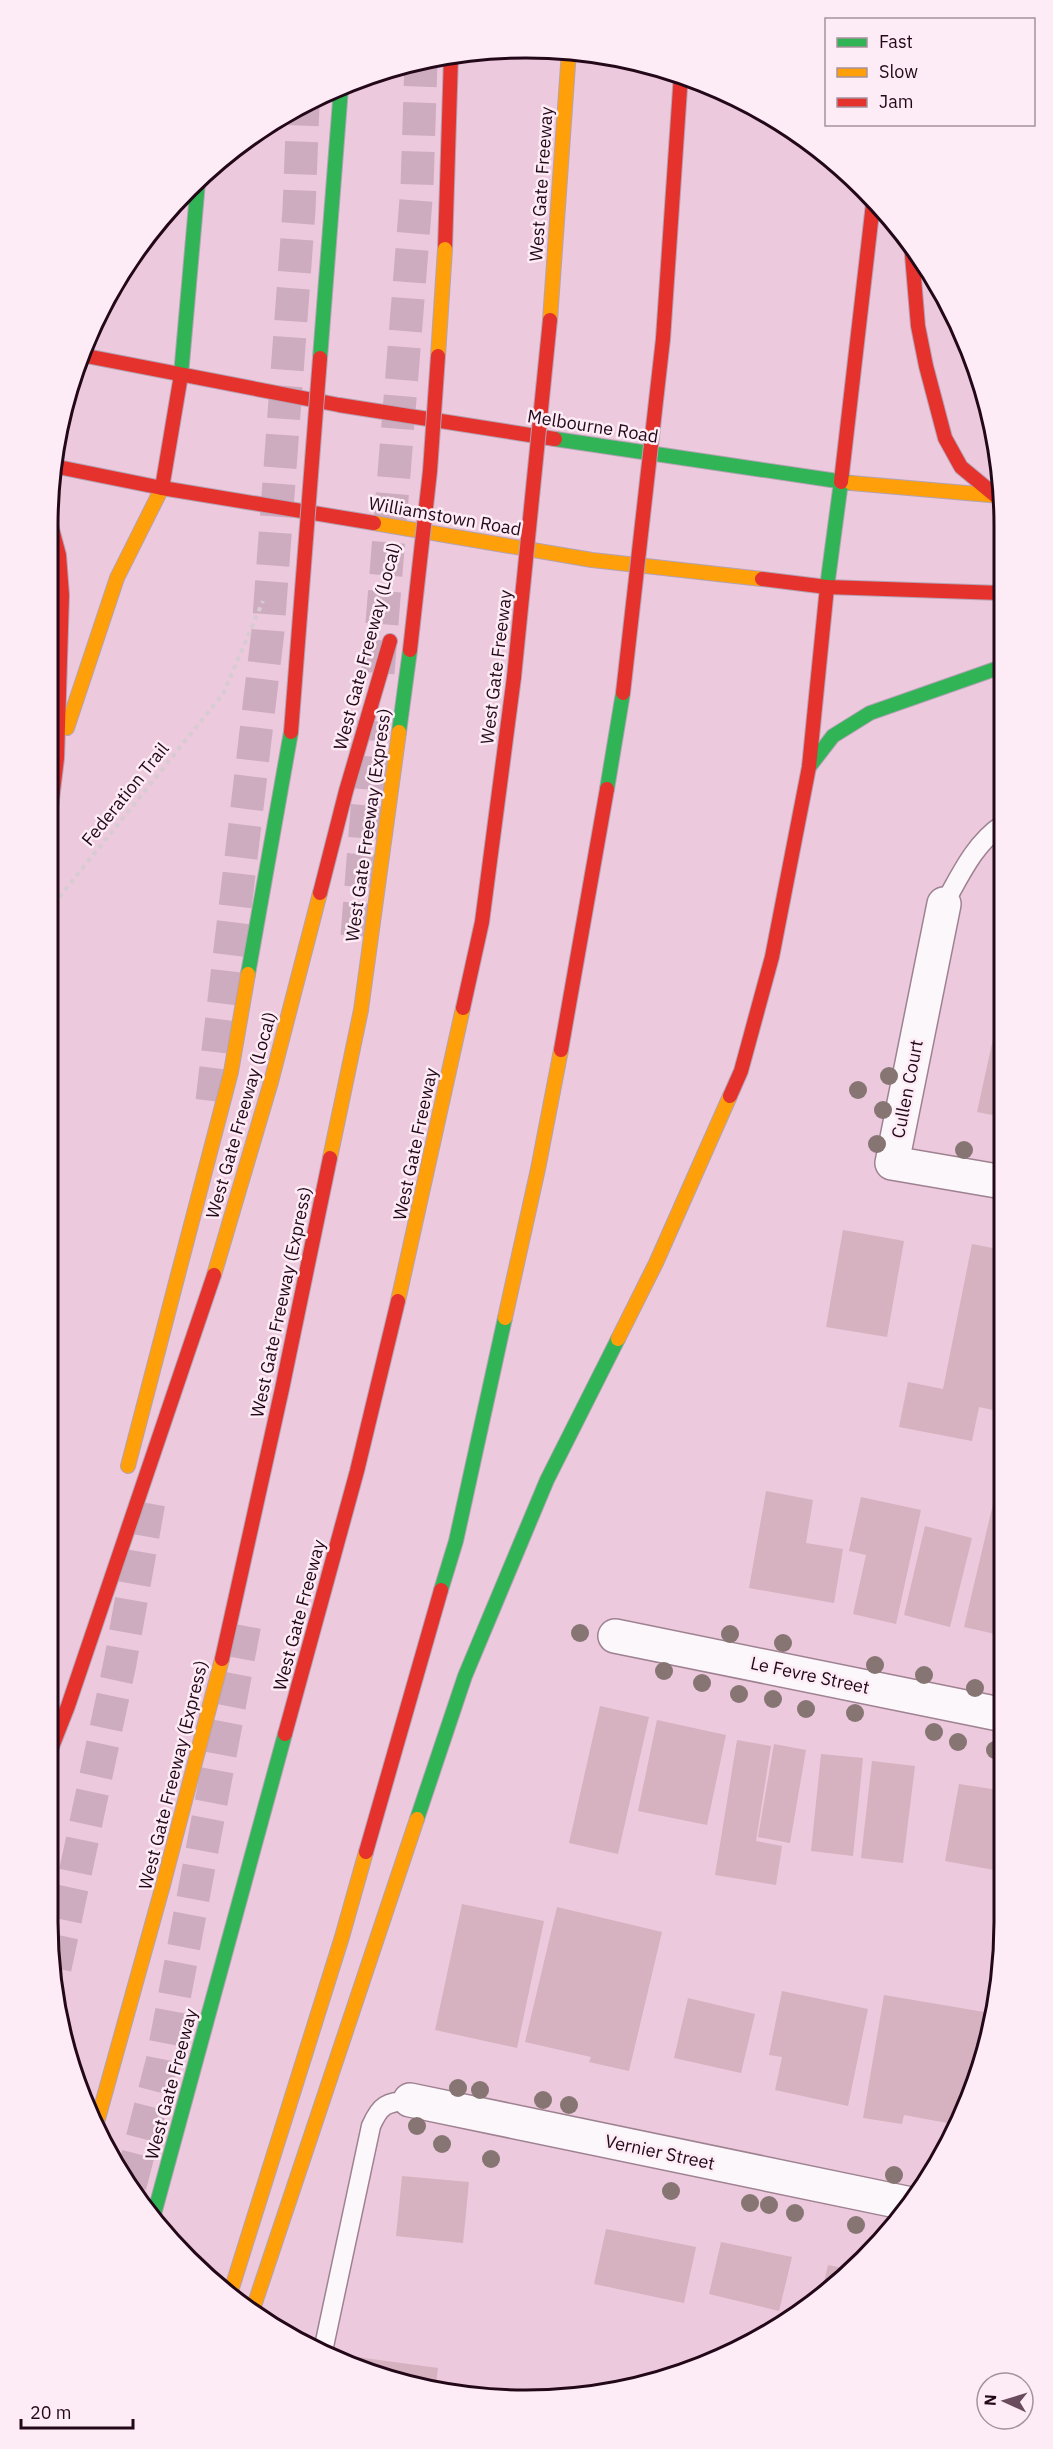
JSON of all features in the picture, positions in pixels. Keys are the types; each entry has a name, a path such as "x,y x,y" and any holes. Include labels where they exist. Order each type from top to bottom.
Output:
{"main road":[{"name":"West Gate Freeway","path":"156,2208 357,1471 406,1267 482,922 514,677 550,320 568,61"},
{"path":"430,471 445,249 452,65"},
{"path":"233,2286 342,1937 456,1540 538,1169 583,934 623,693 663,339 680,84"},
{"path":"126,1475 231,1072 291,732 340,97"},
{"path":"58,755 117,578 162,488 181,375 197,195"},
{"path":"255,2304 465,1676 547,1480 656,1263 741,1071 772,957 809,767 827,587 872,212"},
{"path":"911,259 916,324 927,374 952,454 971,479 993,493"},
{"path":"90,357 181,375"},
{"name":"Melbourne Road","path":"181,375 339,405 841,482 993,496"},
{"name":"Williamstown Road","path":"63,469 162,488 592,560 827,587"},
{"name":"West Gate Freeway (Local)","path":"403,584 430,471"},
{"name":"West Gate Freeway (Express)","path":"99,2113 163,1885 224,1650 361,1010 410,650 430,471"},
{"path":"58,551 62,595 58,725"},
{"path":"827,587 994,593"},
{"name":"West Gate Freeway (Local)","path":"58,1732 210,1287 271,1082 346,791 392,635"},
{"path":"809,767 833,735 870,713 994,669"},
{"path":"68,1706 108,1544"}],"street":[{"name":"Cullen Court","path":"944,904 892,1163 994,1180"},
{"name":"Le Fevre Street","path":"615,1636 994,1713"},
{"name":"Vernier Street","path":"410,2100 902,2202"}],"lane":[{"path":"944,904 971,856 994,830"},
{"path":"324,2344 371,2126 376,2114 387,2103 410,2100"}],"path":[{"name":"Federation Trail","path":"58,898 223,694"}],"building":[{"path":"994,1034 994,1115 977,1112"},
{"path":"843,1230 904,1241 887,1337 826,1327"},
{"path":"972,1244 994,1248 994,1410 979,1407 972,1441 899,1427 908,1382 943,1389"},
{"path":"766,1491 813,1500 806,1543 843,1549 834,1603 749,1588"},
{"path":"861,1497 921,1510 896,1624 853,1614 866,1555 849,1551"},
{"path":"993,1504 994,1634 964,1627"},
{"path":"925,1526 972,1538 950,1627 904,1615"},
{"path":"600,1706 649,1717 618,1854 569,1843"},
{"path":"657,1720 726,1735 707,1825 638,1811"},
{"path":"737,1740 771,1746 756,1841 782,1846 776,1885 715,1875"},
{"path":"774,1744 806,1750 790,1843 758,1837"},
{"path":"821,1754 863,1758 853,1856 811,1851"},
{"path":"872,1761 915,1766 903,1863 861,1858"},
{"path":"959,1784 994,1789 994,1870 945,1861"},
{"path":"462,1904 544,1921 517,2048 435,2030"},
{"path":"557,1907 662,1932 629,2071 589,2062 591,2057 525,2042"},
{"path":"782,1991 868,2009 848,2106 775,2090 782,2057 769,2055"},
{"path":"884,1995 986,2012 970,2073 949,2123 904,2115 902,2124 863,2118"},
{"path":"688,1998 755,2014 741,2073 674,2058"},
{"path":"402,2176 469,2182 463,2243 396,2236"},
{"path":"606,2229 696,2247 684,2303 594,2284"},
{"path":"721,2242 792,2257 779,2311 709,2294"},
{"path":"828,2265 842,2268 835,2274 824,2283"},
{"path":"357,2359 438,2368 436,2382 405,2375"}],"tunnel":[{"path":"378,673 417,187 421,70"},
{"path":"212,1101 268,631 299,210 303,116"},
{"path":"357,936 374,721"},
{"path":"60,1947 120,1663 150,1496"},
{"path":"133,2176 162,2062 245,1623"}],"traffic: fast":[{"path":"320,358 340,97"},
{"path":"181,375 197,195"},
{"path":"555,439 851,483"},
{"path":"827,587 841,482"},
{"path":"399,732 410,650"},
{"path":"809,767 833,736 870,713 994,669"},
{"path":"607,789 623,693"},
{"path":"248,974 291,732"},
{"path":"441,1590 456,1541 505,1318"},
{"path":"417,1819 465,1676 547,1480 618,1339"},
{"path":"156,2208 285,1734"}],"traffic: slow":[{"path":"550,320 568,61"},
{"path":"438,356 445,249"},
{"path":"851,483 993,495"},
{"path":"67,728 117,578 162,488"},
{"path":"374,523 592,560 762,579"},
{"path":"330,1158 361,1010 399,732"},
{"path":"214,1275 271,1082 320,893"},
{"path":"128,1466 231,1072 248,974"},
{"path":"398,1301 463,1008"},
{"path":"505,1318 538,1169 561,1050"},
{"path":"618,1339 656,1263 730,1096"},
{"path":"99,2113 163,1885 222,1659"},
{"path":"255,2304 417,1819"},
{"path":"233,2286 342,1937 366,1852"}],"traffic: jam":[{"path":"445,249 451,65"},
{"path":"663,339 680,84"},
{"path":"841,482 872,212"},
{"path":"913,261 918,326 945,438 961,467 993,493"},
{"path":"514,677 550,320"},
{"path":"623,693 663,339"},
{"path":"410,650 430,471 438,356"},
{"path":"90,357 339,405 555,439"},
{"path":"291,732 320,358"},
{"path":"162,488 181,375"},
{"path":"63,468 162,488 374,523"},
{"path":"58,551 62,595 58,725"},
{"path":"762,579 827,587 994,593"},
{"path":"730,1096 741,1071 772,957 809,767 827,587"},
{"path":"320,893 346,791 390,641"},
{"path":"463,1008 482,922 514,677"},
{"path":"561,1050 607,789"},
{"path":"222,1659 330,1158"},
{"path":"58,1732 214,1275"},
{"path":"285,1734 357,1471 398,1301"},
{"path":"366,1852 441,1590"}]}
